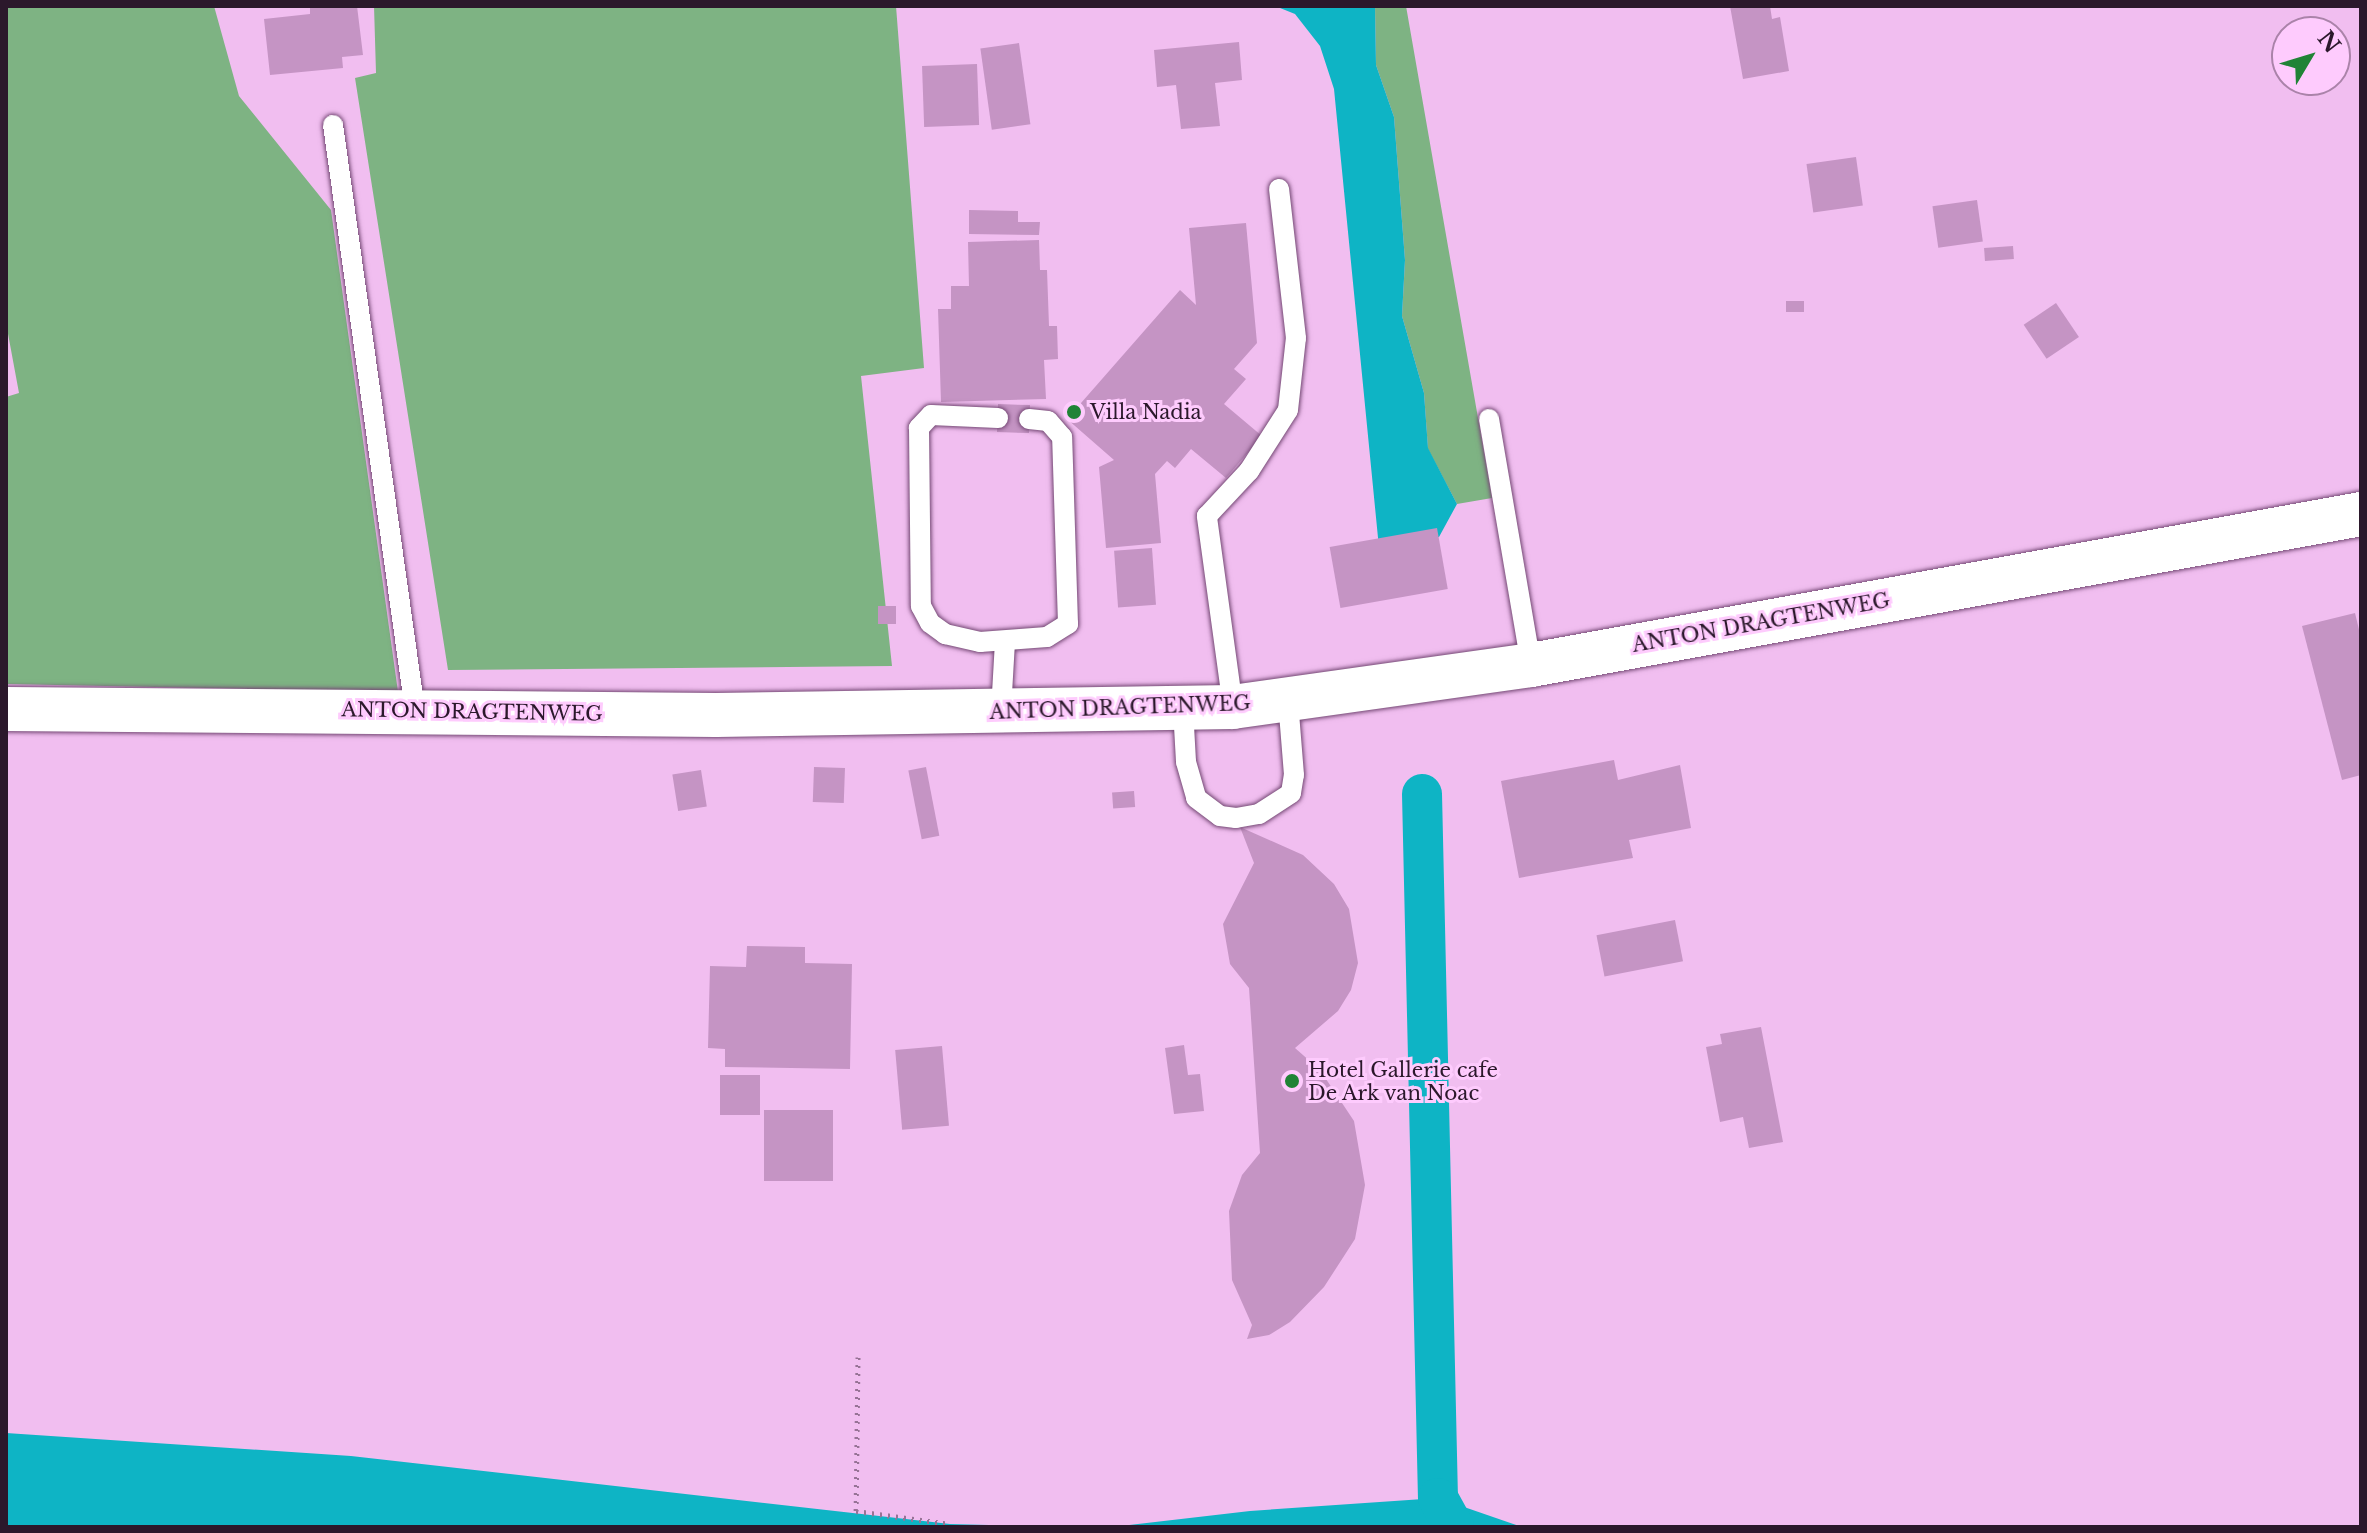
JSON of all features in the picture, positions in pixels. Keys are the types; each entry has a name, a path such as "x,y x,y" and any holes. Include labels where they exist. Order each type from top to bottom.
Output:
{"main road":[{"name":"ANTON DRAGTENWEG","path":"6,709 716,715 1233,707 1531,665 2361,514"}],"lane":[{"path":"333,125 415,711"},
{"path":"1233,707 1207,516 1249,471 1288,410 1296,338 1279,189"},
{"path":"998,418 931,415 922,420 921,606 930,623 945,634 1005,642 1047,637 1068,624 1062,437 1048,421 1029,419"},
{"path":"1489,419 1531,665"},
{"path":"1001,711 1005,642"},
{"path":"1183,708 1186,762 1196,798 1220,816 1236,818 1259,814 1291,793 1294,775 1288,700"}],"path":[{"path":"858,1357 856,1511 950,1524"}],"shaded area":[{"path":"6,6 214,6 239,96 331,210 398,692 6,684 6,397 19,393 6,323"},
{"path":"374,6 896,6 924,368 861,376 892,666 448,670 355,78 376,73"},
{"path":"1275,6 1375,6 1376,65 1394,117 1405,260 1402,316 1424,393 1428,448 1457,504 1439,537 1379,548 1334,89 1320,46 1295,14"},
{"path":"1375,6 1406,6 1492,498 1457,504 1428,449 1424,393 1402,316 1405,260 1394,117 1376,65"},
{"path":"6,1433 351,1456 950,1524 1070,1527 6,1527"},
{"path":"1438,1498 1522,1527 1112,1527 1250,1511"}],"building":[{"path":"310,6 357,6 363,55 342,57 343,68 270,75 264,19 310,14"},
{"path":"1730,6 1770,6 1772,19 1780,17 1789,71 1743,79"},
{"path":"1239,42 1242,80 1215,83 1220,126 1181,129 1176,85 1157,87 1154,50"},
{"path":"1019,43 1030,124 992,130 980,48"},
{"path":"977,64 979,125 924,127 922,66"},
{"path":"1856,157 1863,206 1813,212 1806,164"},
{"path":"1977,200 1983,242 1938,248 1932,206"},
{"path":"969,210 1018,211 1018,222 1040,222 1039,235 969,234"},
{"path":"1246,223 1257,343 1234,369 1246,379 1224,404 1262,436 1226,478 1191,449 1175,468 1167,461 1155,474 1161,543 1106,548 1099,467 1114,460 1067,419 1180,290 1196,305 1189,228"},
{"path":"1039,240 1040,270 1047,270 1049,326 1057,326 1058,359 1044,360 1046,399 941,402 938,309 951,309 951,286 969,286 968,242"},
{"path":"2013,246 2014,259 1985,261 1984,248"},
{"path":"1786,301 1804,301 1804,312 1786,312"},
{"path":"2056,303 2079,337 2047,359 2024,325"},
{"path":"998,404 1030,405 1029,433 997,432"},
{"path":"1437,528 1448,589 1340,608 1330,547"},
{"path":"1152,548 1156,605 1118,608 1114,551"},
{"path":"878,606 896,606 896,624 878,624"},
{"path":"2355,613 2361,638 2361,775 2342,780 2302,626"},
{"path":"1614,760 1618,780 1680,765 1691,828 1629,840 1633,858 1519,878 1501,781"},
{"path":"814,767 845,768 844,803 813,802"},
{"path":"926,767 939,836 922,839 908,770"},
{"path":"701,770 707,807 678,811 672,775"},
{"path":"1134,791 1135,807 1113,808 1112,793"},
{"name":"Hotel Gallerie cafe De Ark van Noac","path":"1240,827 1303,855 1334,884 1349,909 1358,963 1351,990 1338,1011 1295,1048 1320,1070 1354,1121 1365,1185 1355,1239 1324,1287 1290,1322 1269,1335 1247,1339 1252,1325 1232,1280 1229,1211 1242,1175 1260,1153 1249,988 1230,964 1223,924 1254,863"},
{"path":"1675,920 1683,961 1604,976 1596,935"},
{"path":"747,946 805,947 805,963 852,964 850,1069 725,1067 725,1049 708,1048 710,966 746,967"},
{"path":"1761,1027 1783,1142 1749,1148 1743,1117 1720,1122 1706,1047 1722,1044 1720,1034"},
{"path":"1184,1045 1188,1075 1200,1074 1204,1111 1174,1114 1165,1048"},
{"path":"942,1046 949,1126 902,1130 895,1050"},
{"path":"720,1075 760,1075 760,1115 720,1115"},
{"path":"764,1110 833,1110 833,1181 764,1181"}],"waterway":[{"path":"1422,794 1438,1498 1454,1527"}],"place":[{"name":"Villa Nadia","path":"1074,412"},
{"name":"Hotel Gallerie cafe De Ark van Noac","path":"1292,1081"}]}
